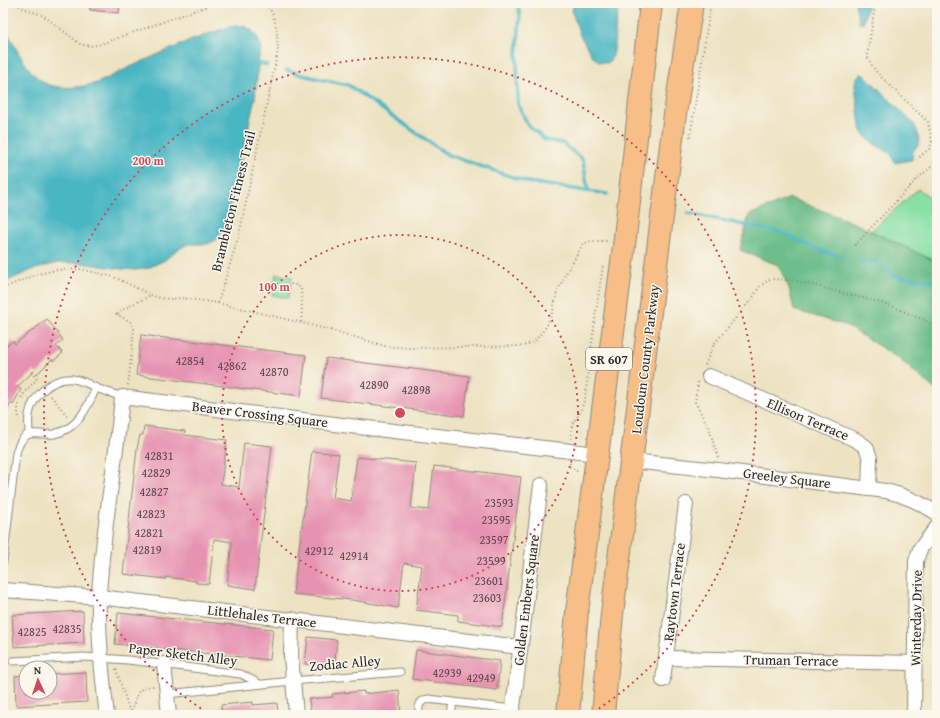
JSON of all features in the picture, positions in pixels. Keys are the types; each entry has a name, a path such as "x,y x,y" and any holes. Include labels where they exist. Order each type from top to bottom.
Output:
{"main road":[{"name":"SR 607","path":"568,715 576,612 624,246 651,3"},
{"name":"Loudoun County Parkway","path":"603,715 612,614 675,114 692,3"}],"street":[{"name":"Ellison Terrace","path":"704,374 856,440 866,447 870,458 870,489"},
{"name":"Beaver Crossing Square","path":"125,394 350,426 597,454"},
{"path":"107,715 100,658 99,597 101,568 125,394"},
{"name":"Greeley Square","path":"632,461 718,470 901,494 916,500 937,513"},
{"name":"Golden Embers Square","path":"512,712 541,485"},
{"name":"Raytown Terrace","path":"663,680 686,504"},
{"name":"Winterday Drive","path":"914,715 916,561 920,549 937,527"},
{"name":"Littlehales Terrace","path":"3,590 99,597 520,647"},
{"path":"292,619 292,681 296,715"},
{"name":"Truman Terrace","path":"666,658 915,663"},
{"path":"164,664 163,690 169,715"}],"lane":[{"path":"29,434 28,416 30,409 45,388 60,381 72,379 80,380 96,388 125,394"},
{"path":"3,562 16,453 22,439 29,434 54,434 72,426 82,415 96,388"},
{"name":"Paper Sketch Alley","path":"13,661 84,657 100,658 164,664 241,674 260,684"},
{"name":"Zodiac Alley","path":"163,690 260,684 400,672"},
{"path":"419,715 419,708 423,700 435,699 512,712"},
{"path":"451,715 453,702"}],"path":[{"path":"16,3 21,7 44,16 80,44 89,46 98,45 216,3"},
{"name":"Brambleton Fitness Trail","path":"218,303 239,235 278,51 276,23 270,8 266,3"},
{"path":"690,141 711,3"},
{"path":"877,3 875,7 867,56 878,74 928,122 932,142 929,150 917,159"},
{"path":"856,244 917,179 937,162"},
{"path":"3,288 38,274 57,270 80,269 114,277 151,295 171,299 181,298 218,303 331,330 385,346 408,348 523,346 534,342 546,327 553,311 557,292 583,244 591,241 607,241"},
{"path":"718,470 719,462 709,428 694,402 714,344 754,296 759,287 770,279 793,280 889,304 929,322 937,331"},
{"path":"291,284 300,286 301,288 301,323"},
{"path":"125,394 134,329 131,322 117,314 151,295"},
{"path":"31,372 40,382"},
{"path":"50,395 70,419"},
{"path":"115,666 131,714"},
{"path":"131,714 141,688 148,686 163,690"}],"green space":[{"path":"918,189 937,202 937,264 871,231"},
{"path":"790,198 854,223 937,262 937,391 898,358 845,325 794,310 789,288 778,265 740,250 749,215"},
{"path":"276,274 292,277 288,298 272,295"}],"water":[{"path":"574,3 617,3 618,13 614,50 613,56 608,63 599,62 592,56 580,35 572,12"},
{"path":"855,3 868,3 863,23 859,23"},
{"path":"3,24 21,57 33,73 47,84 68,88 94,84 168,50 226,28 243,26 249,28 253,32 261,47 255,98 230,207 224,227 217,239 207,244 188,244 177,250 165,260 148,268 136,270 80,263 57,263 32,270 3,283"},
{"path":"861,74 866,76 914,124 918,134 919,145 913,151 912,160 895,163 891,154 871,142 864,135 860,125 855,86 856,79"}],"building":[{"path":"90,3 120,3 119,13 90,10"},
{"path":"47,319 63,340 56,346 63,353 53,361 52,359 37,374 34,371 17,387 21,389 13,405 11,403 3,418 3,364 7,361 3,356 3,348 13,341 15,344"},
{"path":"141,335 306,355 301,396 136,375"},
{"path":"326,358 469,376 464,416 321,398"},
{"path":"144,426 185,431 184,435 227,440 221,484 239,487 244,443 272,446 255,589 227,585 232,542 214,539 209,584 166,577 166,579 123,574 137,449 140,435 143,435"},
{"path":"312,451 339,454 333,498 351,501 357,457 416,463 411,508 429,510 434,466 521,477 502,627 458,621 458,615 416,610 422,566 404,563 398,608 352,600 293,594"},
{"path":"83,611 84,643 14,647 12,615"},
{"path":"118,613 273,629 270,660 115,644"},
{"path":"308,637 337,640 334,668 305,664"},
{"path":"416,650 500,661 497,690 412,679"},
{"path":"86,672 87,702 16,706 15,676 18,676 18,700 58,700 58,674"},
{"path":"399,690 401,715 311,715 309,699 333,697 332,694 364,691 364,694"},
{"path":"253,702 253,705 277,703 278,715 222,715 221,705"}],"waterway":[{"path":"517,3 520,15 517,56 518,104 528,125 545,140 562,143 583,160 588,191"},
{"path":"255,64 259,63 267,65"},
{"path":"287,70 302,75 348,85 448,155 527,182 607,194"},
{"path":"688,213 782,233 822,251 842,257"},
{"path":"858,261 863,263 876,261 894,276 928,280 937,283"}]}
